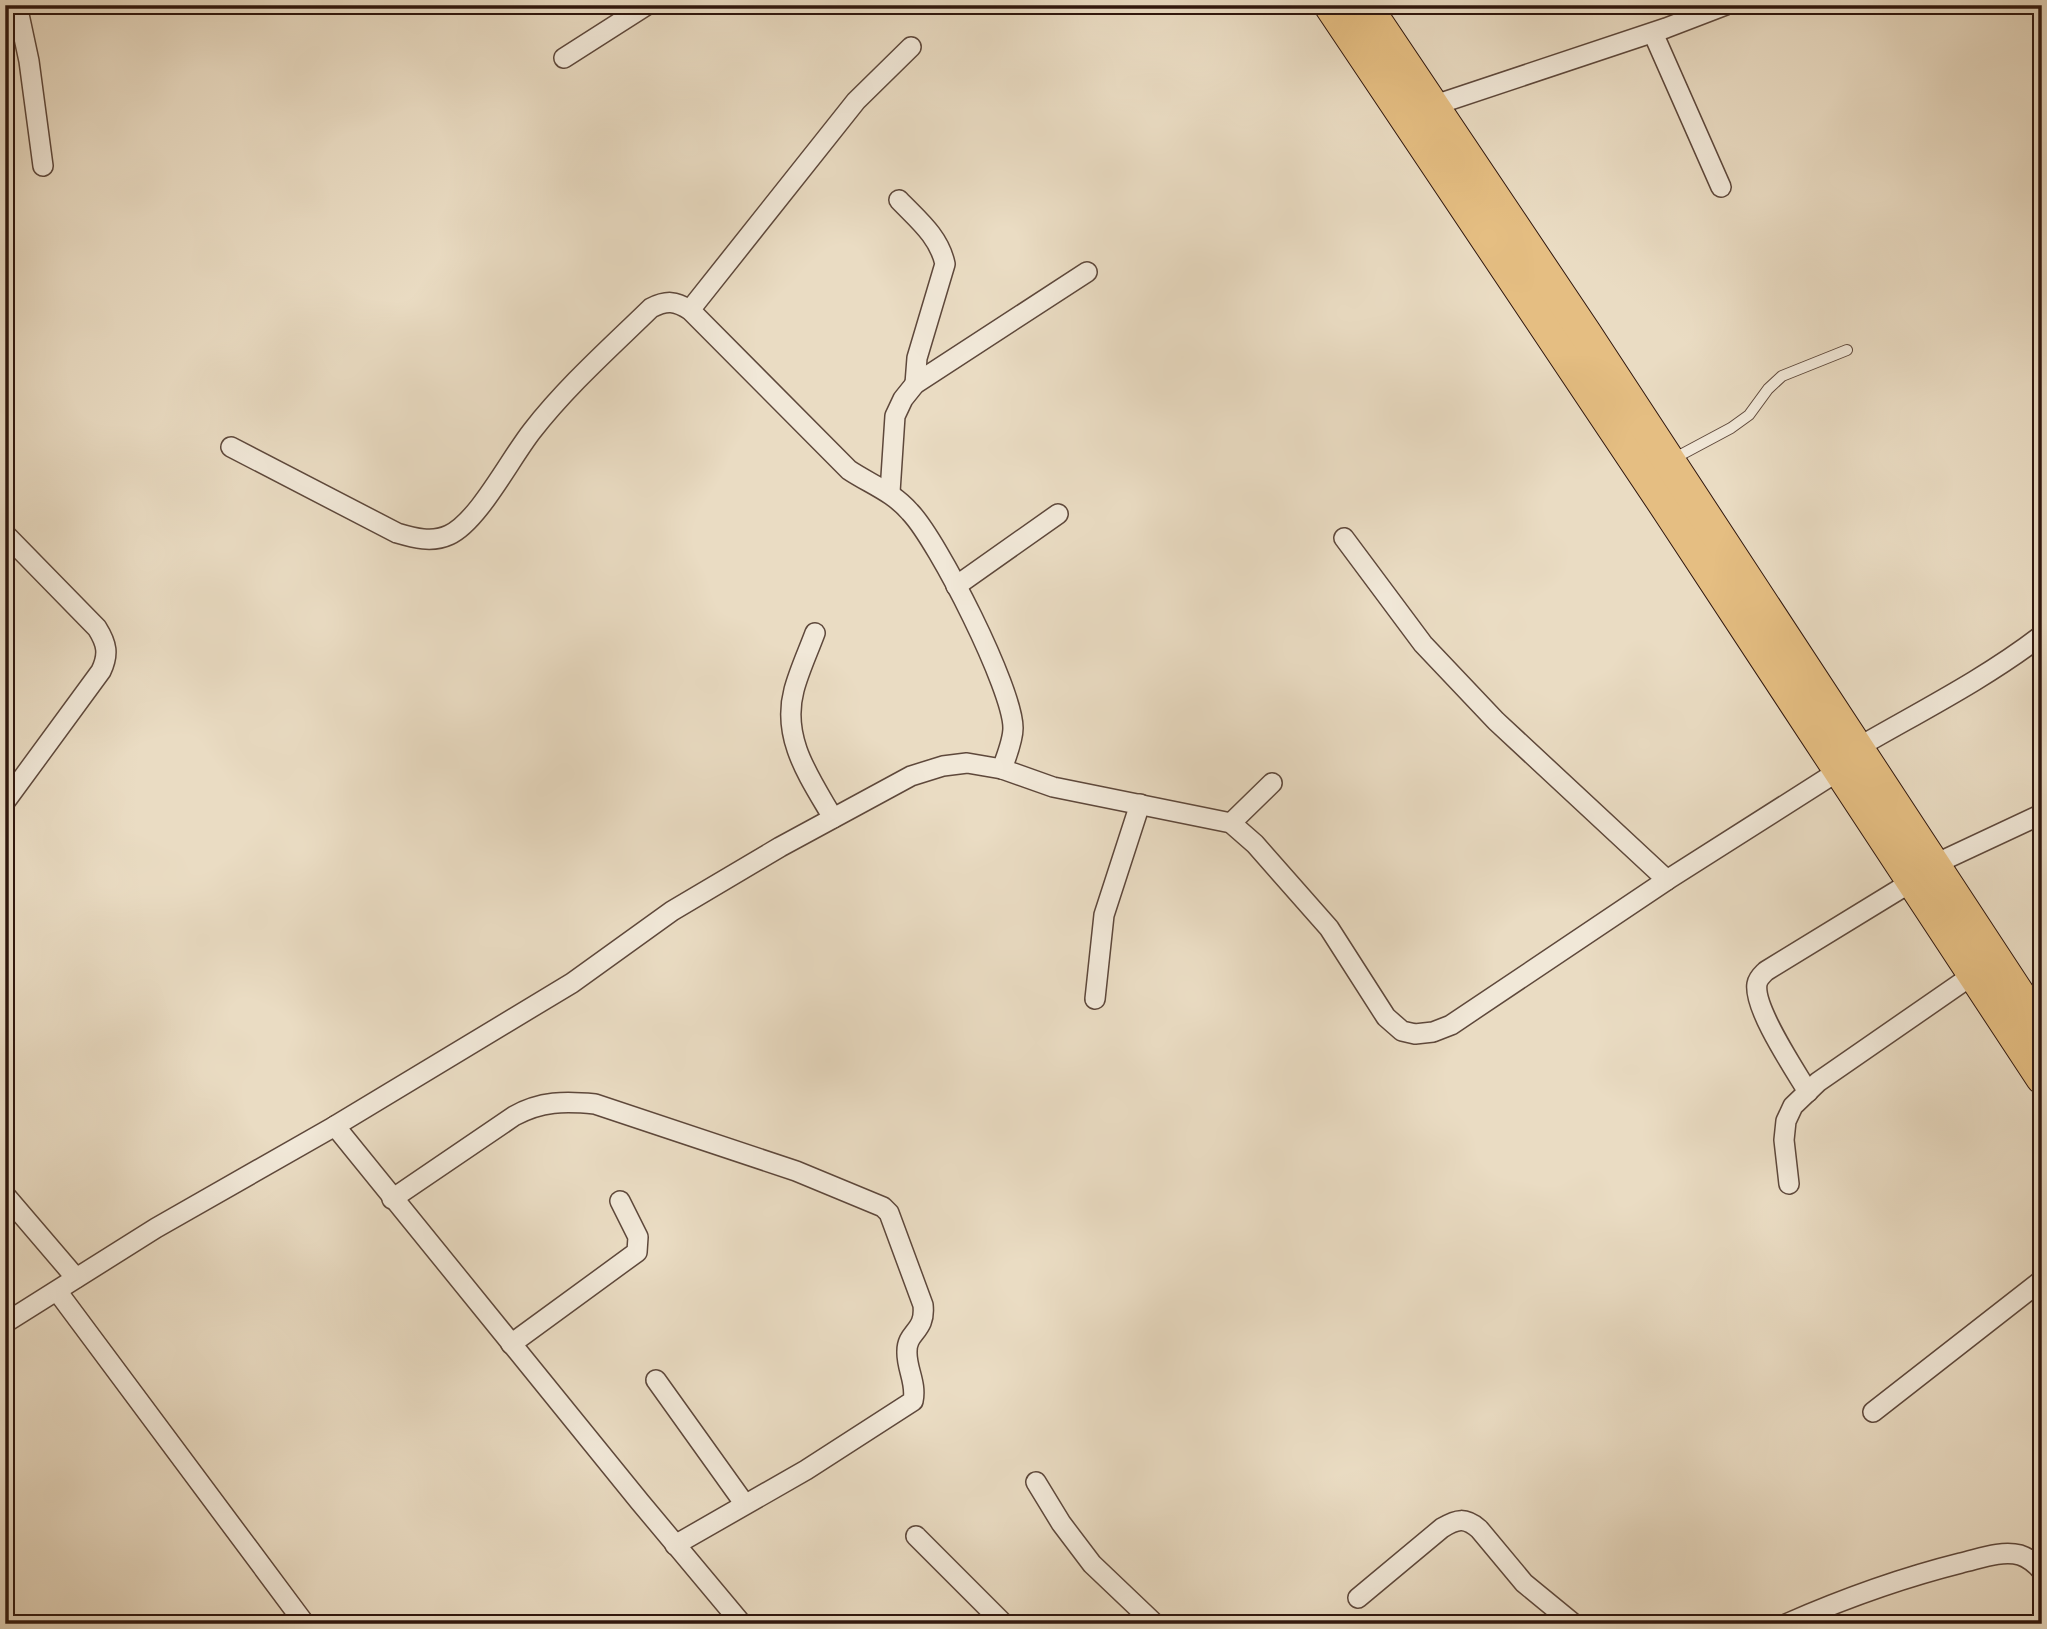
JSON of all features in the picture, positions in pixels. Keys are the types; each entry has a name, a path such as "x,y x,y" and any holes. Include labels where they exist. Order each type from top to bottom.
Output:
{"main road":[{"path":"1330,5 1849,759 1923,873 2042,1030"},
{"path":"1365,5 1669,461 1849,759"},
{"path":"1923,873 1974,974 2042,1078"}],"street":[{"path":"17,5 29,61 43,166"},
{"path":"564,58 647,5"},
{"path":"1432,106 1653,33 1720,7"},
{"path":"1653,33 1721,187"},
{"path":"690,310 856,101 911,47"},
{"path":"899,200 935,238 943,252 945,264 917,358 915,384"},
{"path":"890,492 895,416 903,399 915,384 1087,272"},
{"path":"231,447 397,533 423,540 448,536 470,522 531,432 575,381 651,308 664,302 677,303 690,310 849,470 866,482 890,492 924,528 956,586 1009,702 1013,729 1002,769"},
{"path":"956,586 1058,514"},
{"path":"5,534 97,628 106,641 107,657 101,671 5,802"},
{"path":"1344,538 1423,644 1496,721 1667,880"},
{"path":"815,633 794,691 790,716 793,738 801,762 834,818"},
{"path":"5,1323 156,1228 335,1126 572,983 672,911 911,776 943,766 967,763 1002,769 1053,787 1231,823 1255,844 1329,928 1386,1017 1402,1031 1415,1034 1433,1032 1451,1025 1849,759 2017,654 2042,635"},
{"path":"1231,823 1272,783"},
{"path":"1095,999 1104,915 1140,804"},
{"path":"1808,1092 1766,1019 1758,997 1756,985 1759,978 1766,971 1923,873 2042,814"},
{"path":"1789,1184 1784,1140 1786,1121 1793,1106 1818,1082 1974,974"},
{"path":"392,1199 522,1112 549,1102 570,1101 596,1104 757,1157 837,1186 883,1207 889,1213 924,1316 906,1353 913,1380 912,1401 806,1470 744,1503 676,1545"},
{"path":"335,1126 742,1624"},
{"path":"5,1195 76,1278"},
{"path":"511,1344 637,1252 638,1237 620,1201"},
{"path":"1873,1412 2042,1280"},
{"path":"57,1291 305,1624"},
{"path":"656,1380 744,1503"},
{"path":"1036,1482 1061,1524 1091,1563 1156,1624"},
{"path":"1358,1598 1442,1528 1455,1520 1463,1520 1471,1522 1479,1529 1524,1583 1574,1624"},
{"path":"916,1536 1004,1624"},
{"path":"1786,1624 1838,1601 1916,1574 1987,1557 2020,1555 2042,1571"}],"lane":[{"path":"1669,461 1731,428 1749,415 1768,389 1782,376 1846,350"}]}
